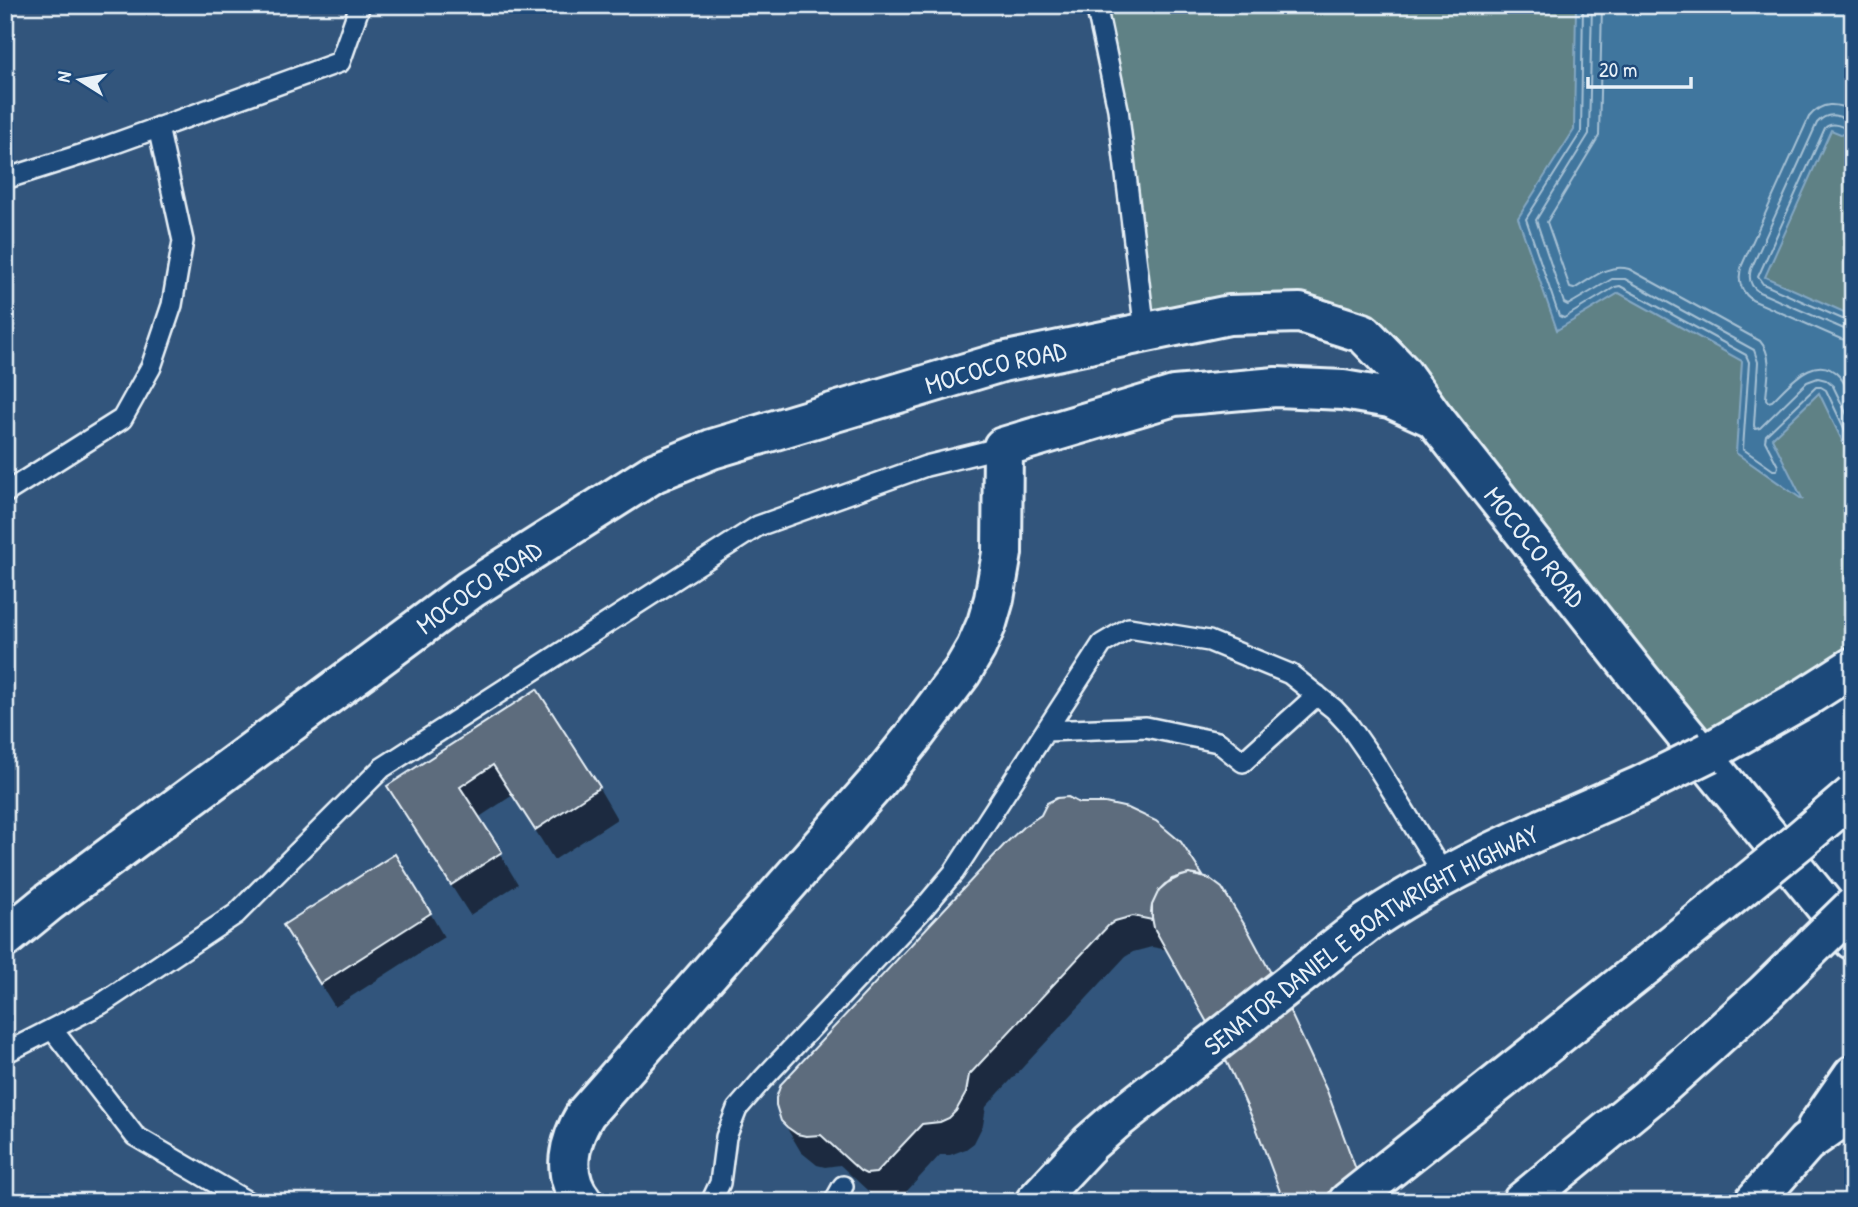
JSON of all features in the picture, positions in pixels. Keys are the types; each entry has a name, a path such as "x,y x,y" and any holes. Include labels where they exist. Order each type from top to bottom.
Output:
{"main road":[{"name":"MOCOCO ROAD","path":"5,938 60,894 471,589 654,473 712,449 1002,362 1229,315 1300,313 1363,333 1401,372 1434,418 1640,679 1853,940"},
{"path":"583,1202 571,1181 568,1163 571,1144 586,1113 879,780 941,701 976,648 995,599 1002,553 1003,447 1174,396 1276,387 1343,390 1390,398 1434,418"},
{"name":"SENATOR DANIEL E BOATWRIGHT HIGHWAY","path":"1035,1202 1090,1143 1139,1102 1349,936 1399,901 1444,875 1709,752 1853,667"},
{"path":"1348,1202 1648,964 1853,795"},
{"path":"1522,1202 1656,1092 1766,993 1853,907"},
{"path":"1755,1202 1807,1143 1853,1074"},
{"path":"1807,1143 1853,1110"}],"lane":[{"path":"5,179 99,149 340,62 360,5"},
{"path":"1096,5 1118,109 1145,332"},
{"path":"5,493 122,419 151,367 173,305 183,241 158,127"},
{"path":"5,1053 101,1004 236,914 382,768 758,526 926,466 1003,447"},
{"path":"711,1202 720,1183 726,1137 737,1109 947,881 970,850 1102,644 1129,628 1209,641 1290,674 1317,695 1348,724 1444,875"},
{"path":"1046,731 1146,727 1218,742 1243,762 1317,695"},
{"path":"52,1029 135,1136 248,1202"}],"shaded area":[{"path":"5,5 1096,5 1229,315 1363,333 1853,936 1853,1202 5,1202"}],"green space":[{"path":"1096,5 1853,5 1853,667 1709,752 1401,372 1300,313 1145,332"}],"water":[{"path":"1576,5 1853,5 1853,139 1831,130 1765,277 1853,316 1853,463 1819,393 1772,438 1803,500 1736,453 1742,361 1619,293 1557,330 1518,218 1574,130"}],"building":[{"path":"537,689 600,787 535,830 493,765 460,787 502,852 451,885 387,786"},
{"path":"1068,797 1079,803 1105,803 1128,808 1156,821 1181,842 1203,876 1189,874 1165,884 1152,905 1152,920 1133,916 1108,926 969,1075 966,1093 956,1111 940,1122 922,1124 876,1173 866,1174 860,1171 821,1135 797,1134 787,1127 781,1121 776,1105 781,1084 1005,844 1041,815 1047,803"},
{"path":"395,854 431,913 320,984 283,925"},
{"path":"1189,874 1210,879 1222,888 1249,932 1281,992 1327,1091 1368,1202 1284,1202 1233,1075 1154,928 1151,912 1159,890 1172,879"}]}
